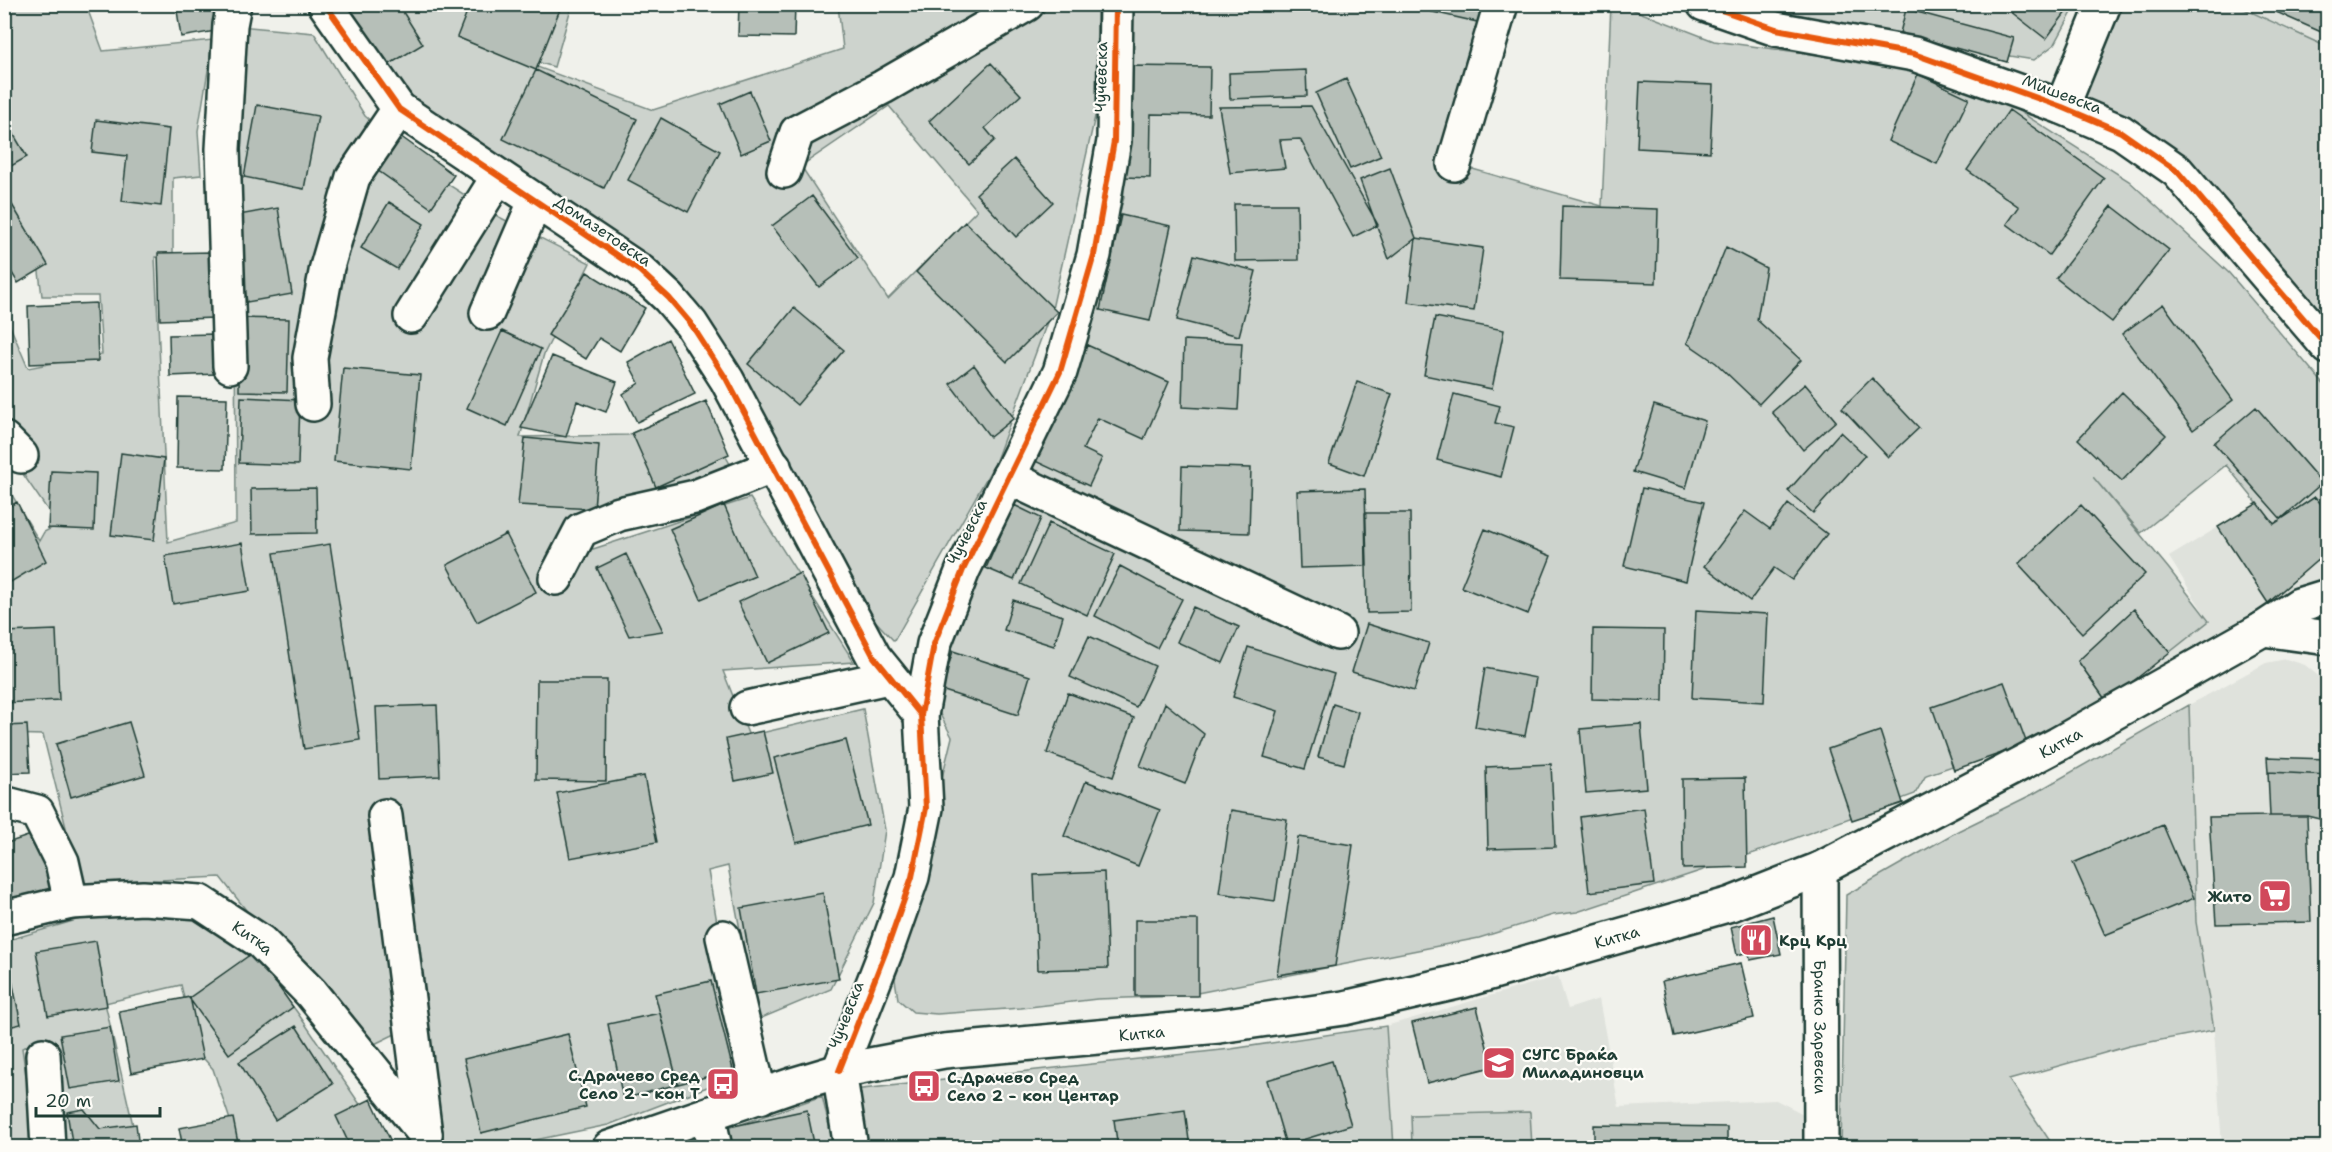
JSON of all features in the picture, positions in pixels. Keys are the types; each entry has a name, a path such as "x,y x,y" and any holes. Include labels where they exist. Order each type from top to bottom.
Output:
{"street":[{"path":"230,366 223,149 230,25 234,4"},
{"name":"Домазетовска","path":"325,4 399,109 640,271 669,298 691,324 727,380 874,657 921,715"},
{"path":"784,171 797,132 883,87 1027,4"},
{"name":"Чучевска","path":"839,1071 912,877 926,808 921,715 934,645 963,570 1060,372 1094,255 1114,141 1116,4"},
{"path":"1454,164 1502,4"},
{"name":"Мишевска","path":"1704,4 1776,29 1914,54 2062,107 2121,132 2176,171 2328,347"},
{"path":"2062,107 2104,4"},
{"path":"313,404 310,358 327,267 353,177 399,109"},
{"path":"411,316 498,177"},
{"path":"487,313 535,202"},
{"path":"556,578 581,530 619,514 695,497 774,466"},
{"path":"1008,477 1338,633"},
{"name":"Китка","path":"609,1148 839,1071 944,1051 1219,1026 1344,1008 1462,981 1731,904 1820,869 2058,744 2263,629 2299,605 2328,596"},
{"path":"2263,629 2328,638"},
{"path":"747,708 889,677"},
{"path":"7,804 37,812 62,862 71,902"},
{"name":"Китка","path":"386,816 427,1141"},
{"name":"Бранко Заревски","path":"1820,869 1821,1148"},
{"name":"Китка","path":"4,918 71,902 143,898 200,902 261,942 311,993 427,1141"},
{"path":"723,937 760,1097"},
{"path":"43,1055 48,1148"},
{"path":"839,1071 851,1148"},
{"path":"708,1115 715,1148"}],"shaded area":[{"path":"354,4 572,5 554,67 462,39 653,110 843,49 838,5 1097,5 1096,112 1052,309 995,463 894,641 840,583 672,295 430,134 337,14","holes":["889,106 977,210 888,299 801,166"]},
{"path":"1768,4 2076,5 2055,44 2034,60 1898,38 1767,7"},
{"path":"5,5 86,5 103,51 213,40 198,131 201,175 173,178 173,257 155,257 168,542 236,523 235,301 240,26 314,33 365,116 438,178 499,217 590,263 544,354 520,437 628,435 696,405 741,483 584,526 593,549 750,498 854,662 723,671 749,736 863,709 885,830 874,903 831,989 757,1020 728,866 708,871 742,1065 728,1079 608,1125 501,1147 445,1147 417,1030 393,1035 358,1052 220,877 80,884 43,735 5,734 5,483 39,541 44,532 58,525 5,448 4,312 28,368 102,354 98,296 42,296 38,264 5,205"},
{"path":"1122,5 1513,5 1469,168 1602,206 1611,5 1621,5 1714,41 1880,63 1989,92 2129,181 2229,273 2327,388 2327,512 2315,497 2274,524 2226,465 2141,533 2093,477 2209,621 2170,652 2134,609 2078,661 2107,702 2020,743 1926,775 1915,794 1760,851 1577,912 1553,915 1479,938 1182,996 1097,999 1021,1008 937,1014 913,1012 898,999 894,973 952,737 934,703 948,652 972,585 1009,507 1028,482 1062,362 1093,292 1124,198 1117,100"},
{"path":"2104,5 2236,5 2327,47 2327,347 2176,171 2062,107"},
{"path":"2236,5 2327,5 2327,47 2270,20"},
{"path":"2315,497 2327,512 2327,596 2119,709 2093,682 2078,661 2134,609 2209,621 2169,557 2258,503 2274,524"},
{"path":"2286,659 2305,665 2327,683 2327,1147 2222,1147 2214,1030 2196,922 2189,705 2266,663"},
{"path":"2189,705 2196,922 2214,1030 2129,1046 2009,1080 2054,1147 1841,1148 1846,895 1958,831 2033,794"},
{"path":"210,911 243,940 297,1012 389,1147 239,1147 213,1069 196,1050 181,985 105,1003 138,1147 40,1147 31,1045 22,1048 36,1147 5,1148 5,941 90,916"},
{"name":"СУГС Браќа Миладиновци","path":"1558,976 1568,1009 1599,999 1619,1107 1776,1100 1821,1123 1821,1147 1394,1147 1386,1026"},
{"path":"1386,1026 1394,1147 865,1147 853,1090 1231,1049"},
{"path":"822,1096 834,1147 713,1147 710,1135"},
{"path":"1530,1112 1532,1147 1412,1147 1411,1115"}],"building":[{"path":"176,4 212,4 216,31 181,37"},
{"path":"351,4 398,4 423,44 385,67 348,6"},
{"path":"470,4 562,4 536,70 457,37"},
{"path":"739,4 795,4 794,37 738,36"},
{"path":"1430,4 1487,4 1482,23 1428,11"},
{"path":"2001,4 2072,4 2046,39"},
{"path":"2280,4 2328,4 2328,35 2276,12"},
{"path":"1906,9 2014,38 2007,62 1900,33"},
{"path":"991,63 1021,95 985,128 995,140 969,164 929,121"},
{"path":"1127,66 1210,67 1209,115 1151,114 1150,178 1125,177"},
{"path":"536,70 637,119 604,188 503,139"},
{"path":"1306,70 1307,96 1230,99 1229,73"},
{"path":"1918,74 1969,98 1937,164 1888,141"},
{"path":"1346,79 1381,156 1350,169 1316,93"},
{"path":"1640,82 1713,85 1710,152 1637,148"},
{"path":"750,91 771,141 741,154 720,104"},
{"path":"257,105 318,116 304,189 244,177"},
{"path":"1311,106 1378,225 1353,237 1300,139 1280,140 1285,168 1230,173 1219,107"},
{"path":"2009,110 2104,178 2049,255 2007,224 2019,207 1967,170"},
{"path":"4,118 27,157 4,170"},
{"path":"661,118 720,151 688,212 628,180"},
{"path":"96,120 169,129 161,206 122,201 127,156 92,152"},
{"path":"400,136 454,175 431,208 377,170"},
{"path":"1014,159 1053,202 1016,237 976,194"},
{"path":"1390,168 1416,238 1389,259 1360,180"},
{"path":"812,196 858,258 819,287 772,226"},
{"path":"389,202 424,224 397,269 361,248"},
{"path":"11,203 48,265 18,283 4,260 4,206"},
{"path":"1234,204 1297,204 1298,260 1235,261"},
{"path":"1562,206 1658,209 1656,283 1560,280"},
{"path":"2112,206 2169,250 2112,322 2056,278"},
{"path":"278,208 292,294 247,302 233,216"},
{"path":"1121,215 1171,226 1150,321 1100,310"},
{"path":"965,222 1057,312 1007,362 916,272"},
{"path":"1416,238 1483,248 1474,311 1408,302"},
{"path":"1726,247 1766,268 1757,320 1801,360 1759,404 1716,363 1687,343"},
{"path":"213,252 214,318 160,320 158,253"},
{"path":"1194,255 1256,271 1239,336 1177,320"},
{"path":"587,272 645,308 620,351 599,338 586,359 548,335"},
{"path":"96,303 98,361 30,364 28,306"},
{"path":"2163,304 2233,400 2193,430 2122,334"},
{"path":"794,308 844,350 797,405 748,364"},
{"path":"1435,317 1504,330 1492,389 1424,375"},
{"path":"240,318 289,319 287,392 239,391"},
{"path":"502,331 541,349 507,426 467,408"},
{"path":"215,334 216,374 170,376 169,335"},
{"path":"668,339 695,394 637,422 623,394 639,383 628,362"},
{"path":"1184,340 1242,343 1238,410 1182,407"},
{"path":"1087,345 1169,382 1144,439 1098,418 1083,449 1102,458 1089,486 1035,461"},
{"path":"552,356 617,382 606,412 577,401 566,437 521,428"},
{"path":"974,365 1014,418 990,437 950,384"},
{"path":"343,368 420,375 411,469 334,461"},
{"path":"1872,378 1919,428 1888,457 1842,408"},
{"path":"1357,382 1392,394 1364,476 1329,463"},
{"path":"1805,384 1836,421 1803,450 1772,412"},
{"path":"2122,392 2166,435 2122,481 2078,439"},
{"path":"1454,394 1500,406 1495,423 1514,427 1501,477 1437,460"},
{"path":"178,397 227,398 225,469 177,468"},
{"path":"241,397 300,400 298,465 239,463"},
{"path":"706,401 729,454 656,487 632,433"},
{"path":"1654,405 1705,421 1686,488 1633,472"},
{"path":"2256,407 2322,483 2281,519 2214,443"},
{"path":"1840,432 1865,455 1813,513 1788,491"},
{"path":"525,438 599,445 594,509 518,505"},
{"path":"121,453 164,459 154,540 111,535"},
{"path":"1182,466 1251,468 1249,533 1180,531"},
{"path":"51,471 96,473 94,530 48,528"},
{"path":"316,488 317,533 252,534 251,489"},
{"path":"1642,488 1704,502 1686,581 1624,566"},
{"path":"1365,489 1367,566 1300,568 1297,491"},
{"path":"2315,497 2328,512 2328,551 2268,603 2218,527 2258,503 2274,524"},
{"path":"17,502 46,561 4,586 4,509"},
{"path":"1788,504 1827,534 1792,580 1774,568 1750,601 1704,566 1745,511 1770,529"},
{"path":"724,505 755,576 701,599 670,529"},
{"path":"1014,505 1041,518 1014,580 986,568"},
{"path":"2081,505 2145,574 2082,633 2018,564"},
{"path":"1365,513 1410,513 1411,612 1367,613"},
{"path":"1049,523 1115,554 1087,615 1021,584"},
{"path":"1485,529 1551,556 1528,614 1461,587"},
{"path":"506,534 536,592 477,622 447,565"},
{"path":"242,543 250,591 173,604 165,556"},
{"path":"330,544 360,740 304,749 274,553"},
{"path":"626,554 663,631 629,636 597,568"},
{"path":"1120,566 1182,599 1157,648 1095,616"},
{"path":"800,573 829,633 767,663 738,602"},
{"path":"1013,600 1063,616 1054,646 1004,630"},
{"path":"1193,607 1239,627 1223,663 1177,642"},
{"path":"2134,609 2170,652 2107,702 2078,661"},
{"path":"1696,610 1768,614 1764,702 1692,698"},
{"path":"1367,624 1429,643 1414,691 1352,672"},
{"path":"1593,629 1664,630 1663,701 1592,699"},
{"path":"56,630 59,700 4,703 4,632"},
{"path":"1089,636 1155,666 1136,707 1070,677"},
{"path":"1248,647 1334,674 1305,769 1264,757 1278,711 1233,697"},
{"path":"953,651 1030,676 1018,715 941,690"},
{"path":"1485,668 1536,678 1525,736 1475,727"},
{"path":"537,680 607,680 606,781 536,780"},
{"path":"2004,682 2027,744 1954,770 1932,707"},
{"path":"1068,693 1134,718 1113,777 1047,753"},
{"path":"1165,703 1204,734 1185,784 1140,766"},
{"path":"1333,704 1358,712 1344,764 1318,757"},
{"path":"437,705 440,776 379,779 376,707"},
{"path":"129,722 145,775 71,797 56,744"},
{"path":"1641,724 1647,788 1586,793 1580,729"},
{"path":"27,725 30,772 4,773 4,726"},
{"path":"763,731 773,773 735,781 726,739"},
{"path":"1880,731 1903,803 1852,820 1828,749"},
{"path":"846,740 868,825 796,843 774,758"},
{"path":"2267,757 2328,759 2328,775 2268,772"},
{"path":"1551,764 1555,847 1488,849 1486,767"},
{"path":"2268,772 2328,775 2328,821 2307,816 2270,816"},
{"path":"644,776 657,842 570,858 557,793"},
{"path":"1745,778 1747,867 1683,869 1682,779"},
{"path":"1086,781 1160,810 1138,866 1064,836"},
{"path":"1644,808 1654,884 1589,892 1580,817"},
{"path":"1231,810 1287,819 1275,901 1219,893"},
{"path":"2307,816 2311,922 2216,924 2209,817"},
{"path":"2163,825 2194,898 2105,935 2073,863"},
{"path":"40,832 58,890 4,907 4,844"},
{"path":"1298,837 1353,845 1335,966 1277,975"},
{"path":"1104,872 1108,968 1038,970 1034,875"},
{"path":"823,893 839,979 756,994 741,908"},
{"name":"Крц Крц","path":"1773,916 1781,954 1750,960 1749,952 1737,955 1731,927"},
{"path":"1135,920 1198,920 1198,996 1135,996"},
{"path":"96,941 107,1006 48,1016 36,951"},
{"path":"6,951 21,1024 4,1028 4,952"},
{"path":"254,952 293,1007 229,1054 189,998"},
{"path":"1741,963 1754,1018 1674,1036 1662,981"},
{"path":"711,981 733,1070 678,1084 655,994"},
{"path":"190,997 203,1059 131,1073 119,1011"},
{"path":"1477,1007 1492,1067 1427,1083 1412,1023"},
{"path":"660,1013 678,1084 623,1099 608,1024"},
{"path":"296,1026 333,1084 275,1120 239,1062"},
{"path":"110,1027 119,1081 70,1089 60,1035"},
{"path":"568,1034 586,1107 481,1133 464,1059"},
{"path":"1332,1061 1351,1125 1286,1145 1267,1080"},
{"path":"371,1099 394,1148 351,1148 336,1116"},
{"path":"84,1109 100,1129 136,1124 139,1148 73,1148 67,1112"},
{"path":"807,1110 815,1148 724,1148 720,1129"},
{"path":"1185,1110 1190,1148 1118,1148 1114,1120"},
{"path":"233,1118 239,1148 183,1148 179,1128"},
{"path":"1594,1125 1727,1127 1727,1148 1594,1148"},
{"path":"897,1144 963,1145 963,1148 897,1148"}],"cycle path":[{"path":"325,4 399,109 640,271 669,298 691,324 727,380 874,657 921,715"},
{"path":"839,1071 912,877 926,808 921,715 934,644 963,570 1060,372 1094,255 1114,141 1116,4"},
{"path":"1704,4 1776,29 1914,54 2062,107 2121,132 2177,171 2328,347"}],"place":[{"name":"Жито","path":"2275,896"},
{"name":"Крц Крц","path":"1756,940"},
{"name":"СУГС Браќа Миладиновци","path":"1499,1063"},
{"name":"С.Драчево Сред Село 2 - кон T","path":"723,1084"},
{"name":"С.Драчево Сред Село 2 - кон Центар","path":"924,1086"}]}
